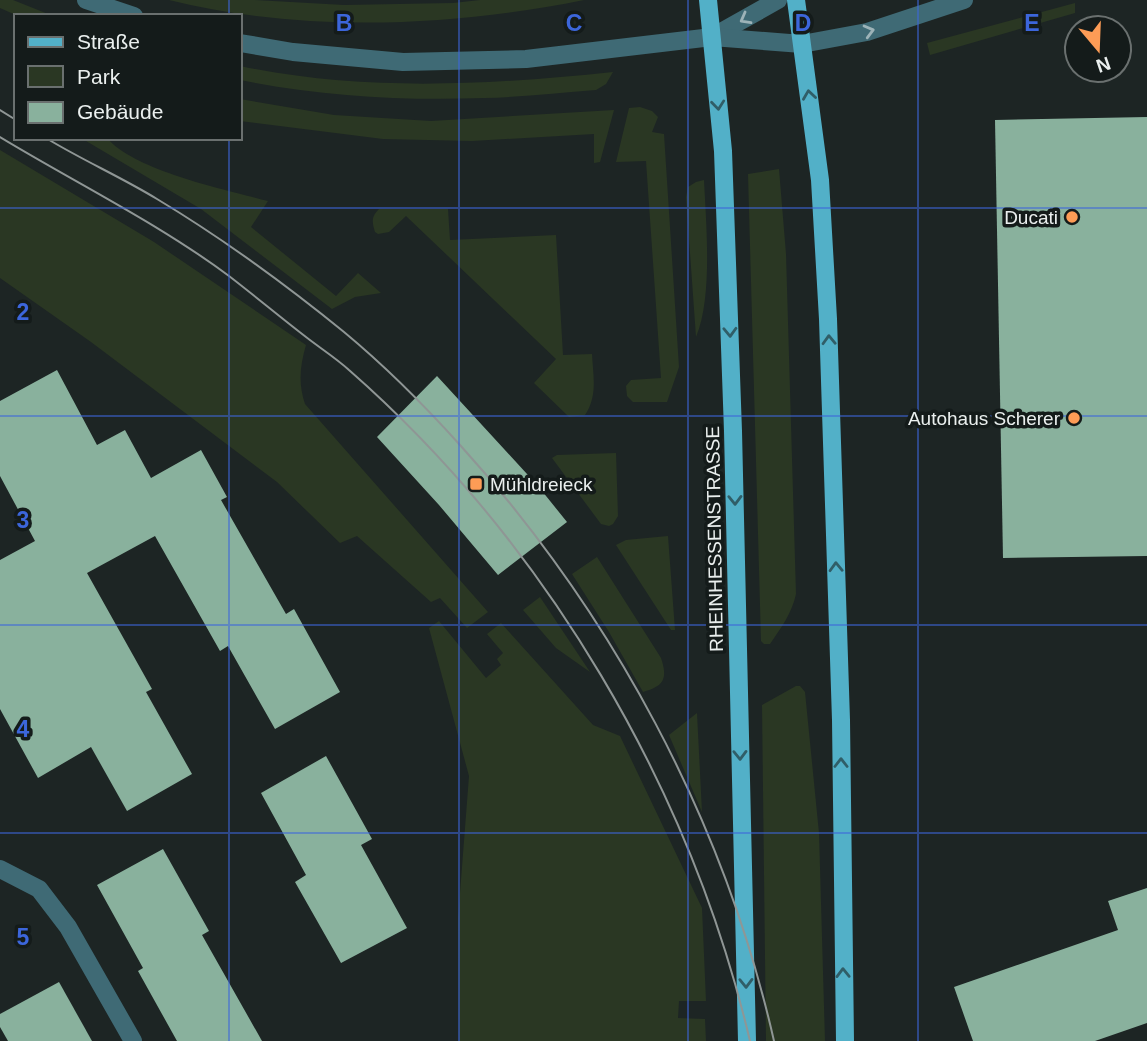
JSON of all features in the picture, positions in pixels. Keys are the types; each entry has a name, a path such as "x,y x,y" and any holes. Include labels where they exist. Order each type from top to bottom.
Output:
{"main road":[{"name":"RHEINHESSENSTRASSE","path":"708,0 723,151 732,405 747,1041"},
{"path":"796,0 820,180 828,319 841,720 845,1041"}],"street":[{"path":"86,0 128,14"},
{"path":"712,37 778,0"},
{"path":"242,43 293,52 403,62 526,59 712,37 802,44 867,32 964,0"},
{"path":"0,869 39,889 68,927 133,1041"}],"green space":[{"path":"0,0 13,0 48,14 14,14 0,8"},
{"path":"169,0 255,0 344,5 480,0 584,0 429,21 324,22 220,11"},
{"path":"1075,3 1075,13 1063,14 1063,16 930,55 927,43"},
{"path":"242,66 333,80 426,84 613,72 606,84 596,90 454,99 331,94 242,80"},
{"path":"242,99 334,115 431,121 614,110 600,162 594,163 594,134 472,141 383,139 242,121"},
{"path":"640,107 652,111 658,117 652,132 664,134 679,367 667,402 633,402 627,396 626,386 631,380 661,378 646,161 616,162 629,108"},
{"path":"84,140 109,140 120,150 159,170 268,201 251,227 336,296 358,273 381,293 355,297 332,309 201,209"},
{"path":"0,150 154,242 306,345 301,374 305,404 488,612 467,628 440,598 431,602 357,536 340,543 277,482 91,342 0,278"},
{"path":"779,169 786,254 796,594 782,626 770,644 764,644 761,641 748,174"},
{"path":"704,180 707,281 696,337 686,197 688,187"},
{"path":"379,209 448,209 450,240 556,235 563,355 592,354 593,393 585,415 569,417 534,383 556,359 406,216 389,232 375,232 373,220"},
{"path":"616,453 618,516 609,526 601,524 552,458 557,455"},
{"path":"668,536 675,630 671,630 616,545 626,540"},
{"path":"597,557 661,658 664,676 660,684 650,690 643,692 572,574"},
{"path":"540,597 590,672 556,648 523,610"},
{"path":"439,621 486,678 501,665 497,659 503,653 487,634 501,623 593,725 620,736 702,908 706,1001 679,1001 678,1018 705,1019 706,1041 459,1041 458,919 469,776 429,628"},
{"path":"800,686 805,692 819,833 825,1041 766,1041 762,705"},
{"path":"697,713 702,812 669,735"}],"building":[{"name":"Autohaus Scherer","path":"1147,117 1147,556 1003,558 995,120"},
{"path":"57,370 97,445 125,430 151,478 201,450 227,497 221,500 286,614 294,609 340,692 275,729 228,646 220,651 155,536 87,573 152,689 146,692 192,774 127,811 91,747 38,778 0,709 0,560 35,541 0,476 0,401"},
{"path":"437,376 538,486 567,522 498,575 377,437"},
{"path":"326,756 372,839 361,845 407,928 341,963 295,882 306,875 261,793"},
{"path":"163,849 209,931 202,935 262,1041 177,1041 138,971 143,968 97,885"},
{"path":"1147,888 1147,1023 1095,1041 973,1041 954,987 1118,930 1108,901"},
{"path":"59,982 92,1041 8,1041 0,1027 0,1014"}],"tram line":[{"path":"0,110 14,119"},
{"path":"0,137 145,221 229,276 349,370 420,438 486,512 547,591 601,675 649,763 690,853 724,946 750,1041"},
{"path":"49,140 143,191 205,229 322,314 374,358 418,401 460,445 515,510 566,578 613,649 655,723 693,800 725,878 752,959 774,1041"}],"place":[{"name":"Ducati","path":"1072,217"},
{"name":"Autohaus Scherer","path":"1074,418"},
{"name":"Mühldreieck","path":"476,484"}]}
